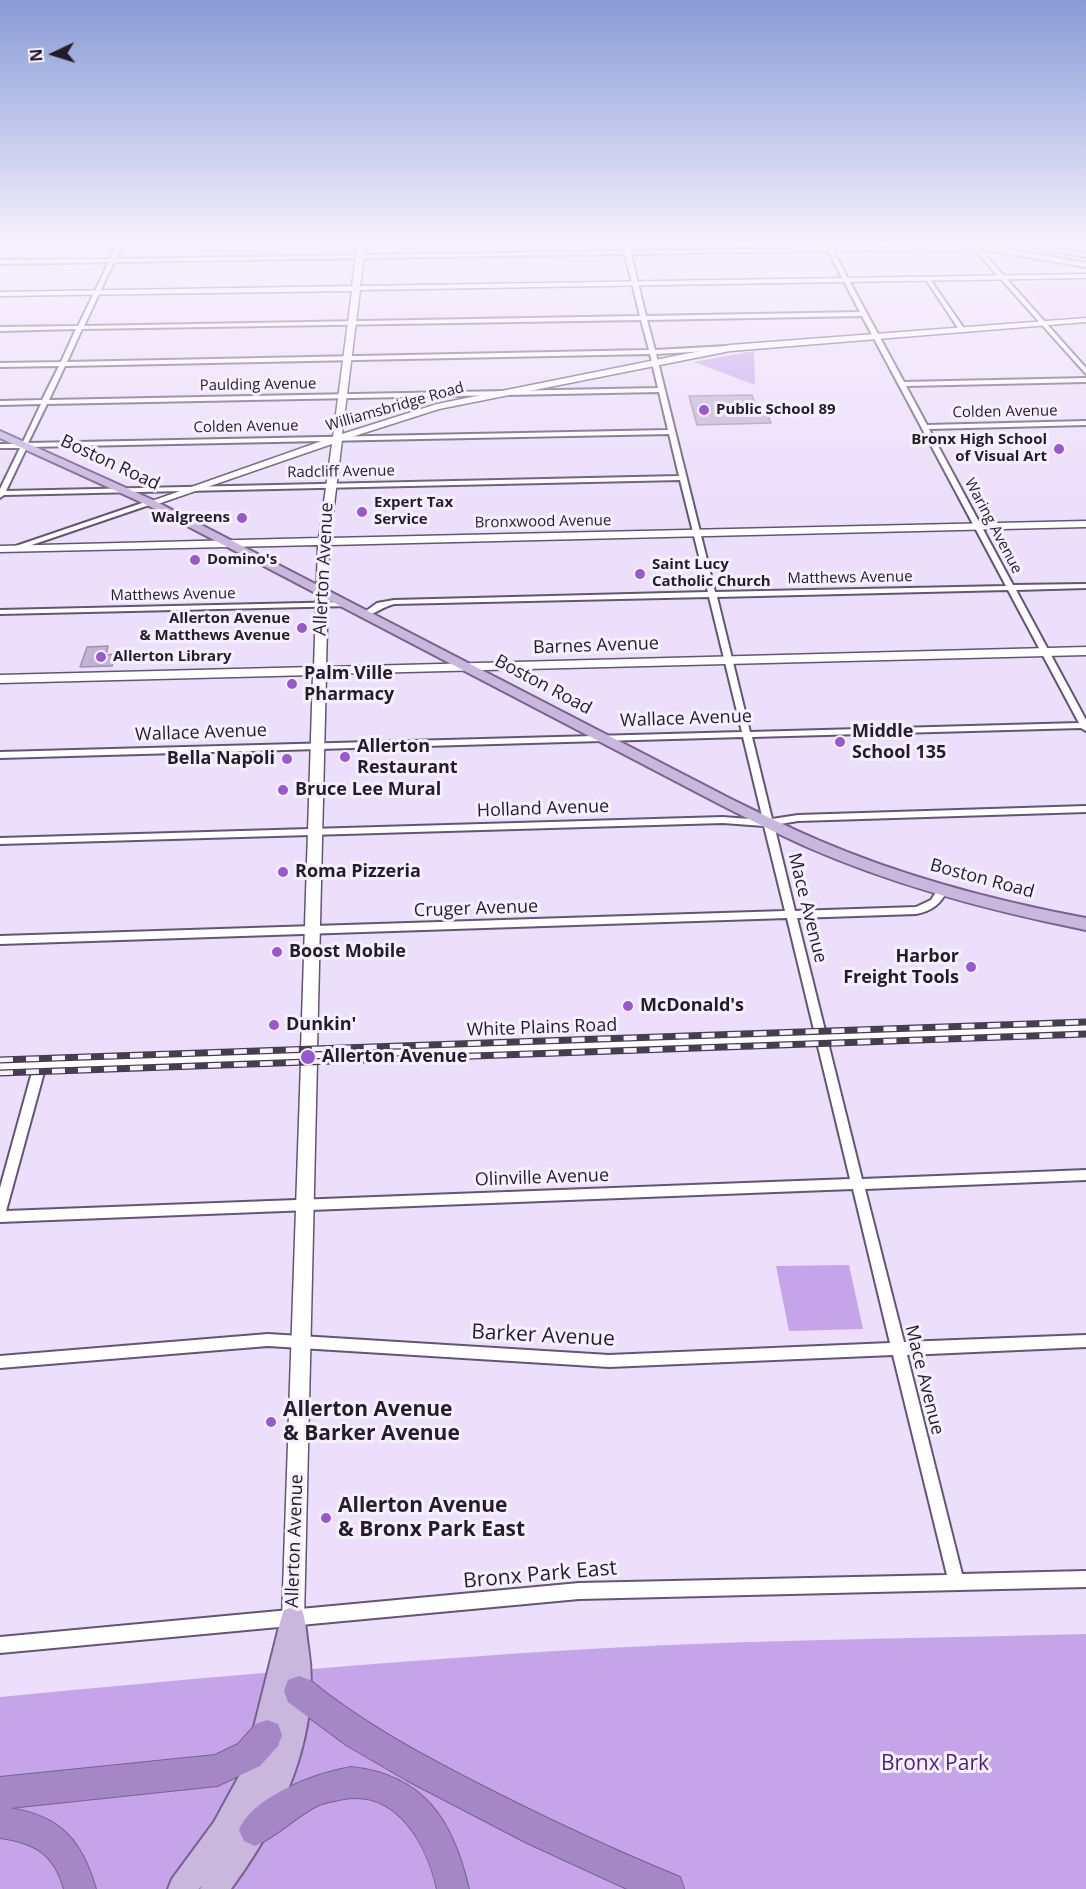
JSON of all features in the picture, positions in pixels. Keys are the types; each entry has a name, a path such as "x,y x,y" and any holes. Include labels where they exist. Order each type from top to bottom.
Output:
{"highway":[{"path":"299,1691 346,1729 417,1769 593,1859 668,1889"},
{"path":"0,1793 217,1770 249,1755 267,1735"},
{"path":"255,1830 294,1802 325,1787 352,1783 379,1787 413,1806 432,1827 447,1860 453,1889"},
{"path":"0,1822 29,1827 54,1841 72,1866 80,1889"}],"main road":[{"name":"Allerton Avenue","path":"293,1619 323,542 350,330"},
{"name":"Williamsbridge Road","path":"151,502 437,407 568,380 653,357 730,348 960,330"},
{"name":"Boston Road","path":"0,434 151,502 229,543 322,598 347,604 769,823 857,861 942,890 1086,924"},
{"name":"Bronxwood Avenue","path":"5,549 1086,524"},
{"name":"Barnes Avenue","path":"0,679 1086,651"},
{"name":"White Plains Road","path":"0,1066 1086,1028"},
{"path":"214,1889 255,1830 272,1796 286,1757 299,1691 293,1619"},
{"path":"182,1889 211,1852 238,1808 256,1772 267,1735 293,1619"}],"street":[{"path":"1,494 79,330"},
{"name":"Mace Avenue","path":"647,330 956,1582"},
{"name":"Waring Avenue","path":"872,330 1085,726"},
{"path":"1049,330 1086,372"},
{"path":"0,364 347,358 653,357"},
{"path":"568,380 571,392"},
{"path":"902,384 1086,380"},
{"name":"Paulding Avenue","path":"0,403 662,390"},
{"name":"Colden Avenue","path":"925,427 1086,423"},
{"name":"Colden Avenue","path":"0,446 672,432"},
{"name":"Radcliff Avenue","path":"1,494 683,478"},
{"name":"Williamsbridge Road","path":"5,549 151,502"},
{"name":"Matthews Avenue","path":"366,614 380,605 394,602 1086,586"},
{"name":"Matthews Avenue","path":"0,612 322,598"},
{"name":"Wallace Avenue","path":"0,754 1085,726"},
{"name":"Holland Avenue","path":"0,841 723,820 769,823 798,818 1086,809"},
{"name":"Cruger Avenue","path":"0,940 919,910 934,904 942,890"},
{"path":"0,1210 40,1065"},
{"name":"Olinville Avenue","path":"0,1217 1086,1176"},
{"name":"Barker Avenue","path":"0,1362 242,1341 301,1342 592,1361 1086,1341"},
{"name":"Bronx Park East","path":"0,1645 611,1589 1086,1579"}],"green space":[{"path":"754,351 755,385 694,362"},
{"path":"849,1265 863,1329 789,1331 776,1266"},
{"name":"Bronx Park","path":"1086,1634 1086,1889 0,1889 0,1697 327,1668 593,1649"}],"building":[{"name":"Public School 89","path":"752,395 758,413 767,413 771,423 697,425 689,396"},
{"name":"Allerton Library","path":"108,646 106,655 115,654 112,666 80,667 87,647"}],"railway":[{"path":"0,1060 1086,1022"},
{"path":"0,1073 1086,1034"}],"place":[{"name":"Public School 89","path":"704,410"},
{"name":"Bronx High School of Visual Art","path":"1059,449"},
{"name":"Expert Tax Service","path":"362,512"},
{"name":"Walgreens","path":"242,518"},
{"name":"Domino's","path":"195,560"},
{"name":"Saint Lucy Catholic Church","path":"640,574"},
{"name":"Allerton Avenue & Matthews Avenue","path":"302,628"},
{"name":"Allerton Library","path":"101,657"},
{"name":"Palm Ville Pharmacy","path":"292,684"},
{"name":"Middle School 135","path":"840,742"},
{"name":"Allerton Restaurant","path":"345,757"},
{"name":"Bella Napoli","path":"287,759"},
{"name":"Bruce Lee Mural","path":"283,790"},
{"name":"Roma Pizzeria","path":"283,872"},
{"name":"Boost Mobile","path":"277,952"},
{"name":"Harbor Freight Tools","path":"971,967"},
{"name":"McDonald's","path":"628,1006"},
{"name":"Dunkin'","path":"274,1025"},
{"name":"Allerton Avenue","path":"308,1057"},
{"name":"Allerton Avenue & Barker Avenue","path":"271,1422"},
{"name":"Allerton Avenue & Bronx Park East","path":"326,1518"}]}
